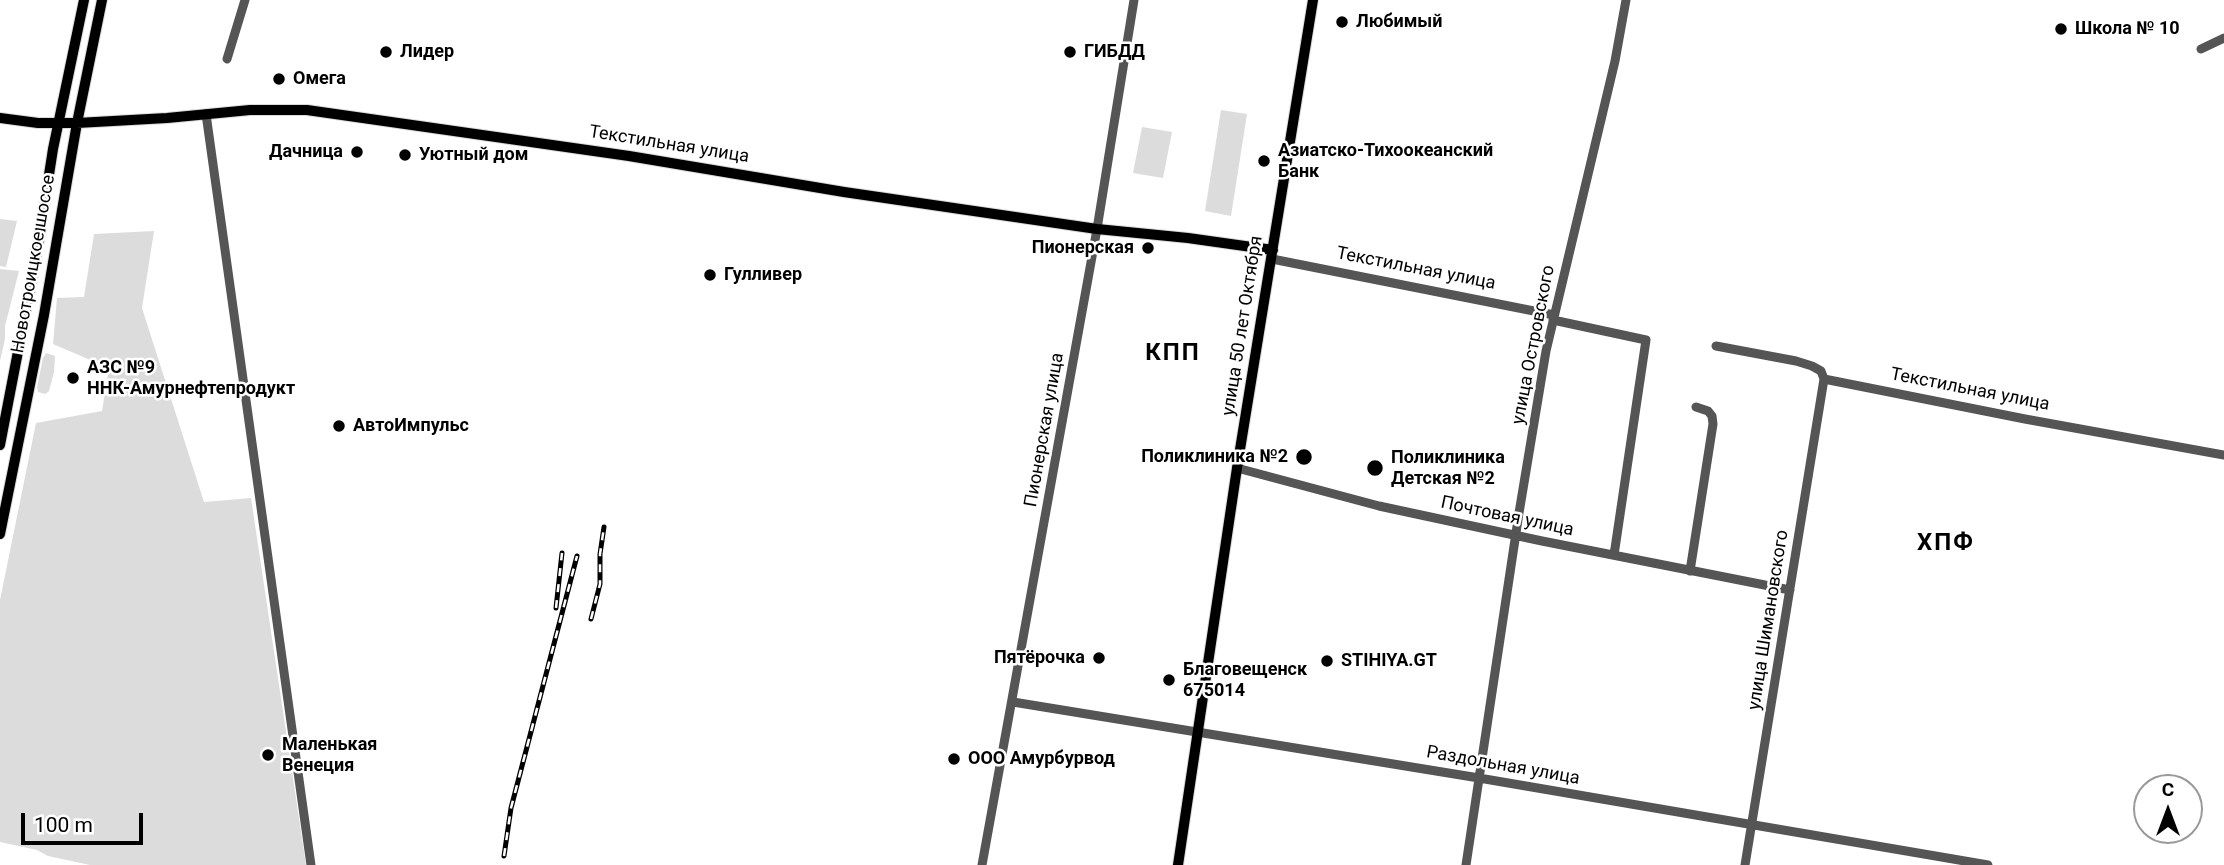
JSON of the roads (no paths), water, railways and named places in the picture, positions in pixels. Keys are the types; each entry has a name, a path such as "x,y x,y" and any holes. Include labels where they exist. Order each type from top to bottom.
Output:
{"main road":[{"name":"Новотроицкое шоссе","path":"0,445 36,258 58,124 84,0"},
{"name":"Новотроицкое шоссе","path":"0,534 44,315 77,123 103,0"},
{"name":"улица 50 лет Октября","path":"1178,865 1237,468 1313,0"},
{"name":"Текстильная улица","path":"0,118 58,124 272,109 318,112 629,156 1097,229 1188,238 1272,254"}],"street":[{"path":"228,59 245,0"},
{"name":"Пионерская улица","path":"982,865 1097,229 1134,0"},
{"name":"улица Островского","path":"1466,865 1516,535 1553,317 1615,61 1626,0"},
{"path":"2201,49 2224,38"},
{"path":"206,114 311,865"},
{"name":"Текстильная улица","path":"1272,254 1646,340 1614,555"},
{"name":"Текстильная улица","path":"1716,346 1796,360 1821,371 1824,379 2224,456"},
{"name":"улица Шимановского","path":"1745,865 1824,379"},
{"path":"1690,571 1713,425 1708,411 1696,407"},
{"name":"Почтовая улица","path":"1237,468 1379,506 1790,590"},
{"name":"Раздольная улица","path":"1013,702 1988,865"}],"railway":[{"path":"591,619 600,584 600,554 604,527"},
{"path":"556,608 562,553"},
{"path":"504,856 511,808 577,556"}],"place":[{"name":"Любимый","path":"1342,22"},
{"name":"Школа № 10","path":"2061,29"},
{"name":"Лидер","path":"386,52"},
{"name":"ГИБДД","path":"1070,52"},
{"name":"Омега","path":"279,79"},
{"name":"Дачница","path":"357,152"},
{"name":"Уютный дом","path":"405,155"},
{"name":"Азиатско-Тихоокеанский Банк","path":"1264,161"},
{"name":"Пионерская","path":"1148,248"},
{"name":"Гулливер","path":"710,275"},
{"name":"АЗС №9 ННК-Амурнефтепродукт","path":"73,378"},
{"name":"АвтоИмпульс","path":"339,426"},
{"name":"Поликлиника №2","path":"1304,457"},
{"name":"Поликлиника Детская №2","path":"1375,468"},
{"name":"Пятёрочка","path":"1099,658"},
{"name":"STIHIYA.GT","path":"1327,661"},
{"name":"Благовещенск 675014","path":"1169,680"},
{"name":"Маленькая Венеция","path":"268,755"},
{"name":"ООО Амурбурвод","path":"954,759"}],"district":[{"name":"КПП","path":"1173,354"},
{"name":"ХПФ","path":"1946,544"}]}
